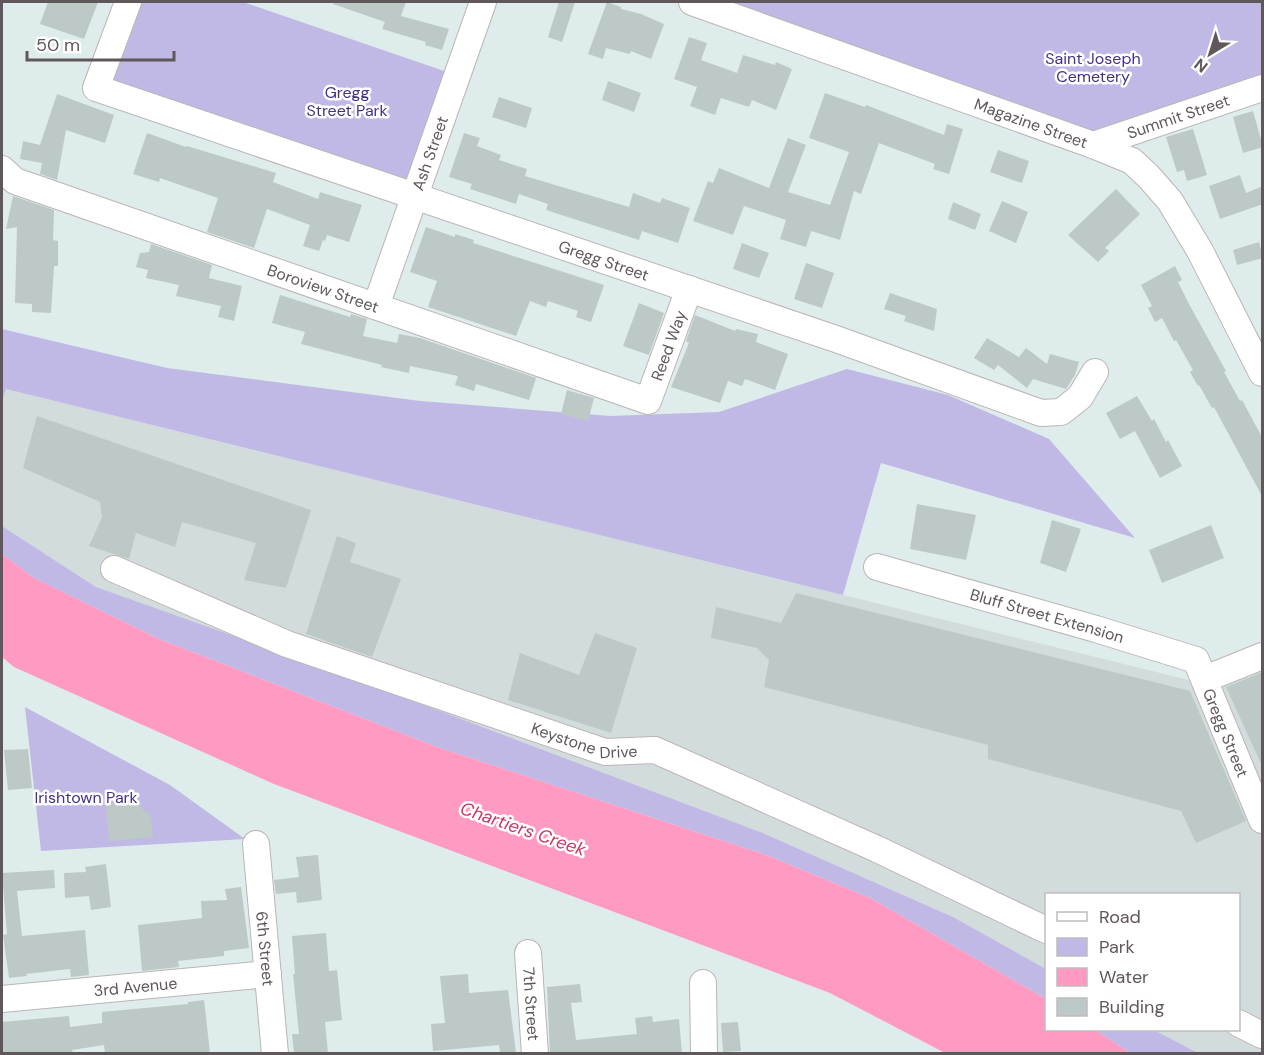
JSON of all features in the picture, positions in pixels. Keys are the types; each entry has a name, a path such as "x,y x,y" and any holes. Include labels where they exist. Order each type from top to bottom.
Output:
{"street":[{"name":"Gregg Street","path":"128,2 96,88 836,339 1041,413 1061,411 1080,397 1095,372"},
{"name":"Ash Street","path":"376,306 483,2"},
{"name":"Magazine Street","path":"692,2 1094,145 1132,161 1170,201 1200,251 1263,373"},
{"name":"Summit Street","path":"1094,145 1263,88"},
{"name":"Boroview Street","path":"2,169 15,181 648,401"},
{"name":"Reed Way","path":"648,401 688,289"},
{"name":"Bluff Street Extension","path":"877,567 1196,660 1204,680"},
{"name":"Keystone Drive","path":"114,569 287,644 605,752 655,750 886,853 1045,929"},
{"path":"1204,680 1263,656"},
{"name":"Gregg Street","path":"1204,680 1263,820"},
{"name":"6th Street","path":"256,844 275,1053"},
{"name":"7th Street","path":"528,953 535,1053"},
{"name":"3rd Avenue","path":"2,999 268,974"},
{"path":"702,983 704,1053"},
{"path":"1240,1024 1263,1035 1253,1053"}],"shaded area":[{"path":"6,389 1189,680 1262,658 1262,1053 1198,1053 1156,1031 1240,1031 1240,893 1045,893 1045,968 953,917 765,834 96,587 2,526 2,401"}],"green space":[{"name":"Gregg Street Park","path":"135,2 243,2 450,73 410,187 106,80"},
{"name":"Saint Joseph Cemetery","path":"713,2 1262,2 1262,80 1094,137"},
{"path":"2,329 167,368 420,401 610,416 719,412 847,369 948,395 1049,439 1135,538 881,463 843,595 6,389 2,401"},
{"path":"2,526 96,587 363,682 765,834 953,917 1045,968 1045,998 870,898 766,855 437,747 159,639 34,578 2,554"},
{"name":"Irishtown Park","path":"25,707 170,785 245,839 41,851"},
{"path":"1097,1031 1156,1031 1198,1053 1130,1053"}],"water":[{"name":"Chartiers Creek","path":"2,554 34,578 159,639 437,747 766,855 870,898 1045,998 1045,1031 1097,1031 1130,1053 945,1053 830,993 274,784 14,667 2,657"}],"building":[{"path":"48,2 98,2 84,39 40,24"},
{"path":"333,2 406,2 401,16 449,29 442,50 425,45 426,42 382,29 385,22 333,4"},
{"path":"559,2 575,2 562,42 548,37"},
{"path":"607,2 664,24 651,59 631,51 630,54 606,48 603,59 588,54"},
{"path":"689,37 707,43 701,60 737,73 743,55 775,65 776,62 792,69 776,110 752,100 749,107 721,98 715,115 690,106 697,87 674,79"},
{"path":"608,81 641,93 634,112 602,100"},
{"path":"825,93 865,107 866,105 944,135 947,124 963,129 949,174 933,169 935,164 879,143 861,194 854,191 840,240 811,231 806,247 780,239 786,220 744,206 733,235 693,221 708,181 713,183 719,168 769,188 788,138 806,145 788,192 830,205 849,152 809,138"},
{"path":"57,94 114,115 105,143 66,130 57,180 40,174 42,163 20,159 23,141 40,145"},
{"path":"499,97 532,108 526,128 492,117"},
{"path":"1253,111 1263,147 1243,153 1233,117"},
{"path":"1193,129 1207,175 1187,181 1184,170 1177,172 1166,137"},
{"path":"147,133 186,147 276,173 273,182 318,199 320,192 362,205 349,242 327,235 319,251 303,246 310,225 267,209 254,248 207,232 218,198 160,178 159,182 133,174"},
{"path":"464,133 480,138 477,146 501,155 499,160 527,169 525,176 629,207 633,193 660,203 662,198 690,208 678,243 642,231 639,240 546,210 548,204 519,194 516,204 470,189 472,184 449,177"},
{"path":"998,150 1029,161 1022,183 990,172"},
{"path":"1240,175 1246,193 1263,186 1263,204 1220,219 1209,186"},
{"path":"1116,189 1140,214 1105,248 1109,251 1098,262 1068,235"},
{"path":"13,196 54,210 53,240 58,241 58,266 54,266 51,313 32,312 32,304 15,303 17,227 6,229"},
{"path":"1002,201 1028,212 1016,243 989,231"},
{"path":"953,202 981,214 975,230 948,219"},
{"path":"426,227 455,237 455,234 474,240 473,243 604,285 591,322 576,317 578,311 548,301 546,307 530,301 516,336 428,307 437,281 410,272"},
{"path":"1259,242 1263,258 1237,265 1233,250"},
{"path":"742,243 769,253 759,278 733,269"},
{"path":"151,244 212,265 209,278 242,286 234,321 218,317 221,306 176,296 179,285 146,278 148,270 136,267 140,253 149,252"},
{"path":"806,263 834,273 822,308 794,299"},
{"path":"1175,266 1182,280 1178,282 1189,304 1226,371 1224,372 1263,439 1263,498 1214,407 1212,408 1190,372 1193,370 1176,340 1174,341 1162,318 1155,322 1148,308 1152,306 1141,285"},
{"path":"890,293 937,309 934,331 904,321 906,316 884,309"},
{"path":"280,295 350,317 351,314 367,319 363,336 397,343 399,334 420,338 536,378 529,400 476,384 474,391 455,385 458,376 410,366 409,373 301,344 305,332 272,323"},
{"path":"639,303 664,313 649,355 623,346"},
{"path":"695,315 735,331 736,329 758,334 756,342 788,354 775,390 745,379 742,386 728,381 720,403 671,387 689,343 686,341"},
{"path":"987,338 1019,357 1026,348 1047,364 1050,354 1079,362 1075,375 1066,389 1033,379 1027,388 998,365 994,370 974,358"},
{"path":"567,390 594,398 588,421 561,414"},
{"path":"1137,396 1152,421 1154,419 1166,442 1168,440 1182,466 1160,478 1135,431 1120,439 1106,413"},
{"path":"37,416 311,510 286,588 244,580 256,543 182,522 175,547 136,533 129,559 89,546 102,517 100,502 23,468"},
{"path":"917,504 976,515 966,560 910,549"},
{"path":"1052,520 1081,529 1066,572 1040,563"},
{"path":"1211,525 1224,558 1162,583 1149,550"},
{"path":"337,536 356,543 350,562 401,579 372,657 306,634"},
{"path":"796,593 1190,691 1246,821 1196,843 1181,811 988,759 988,745 764,687 769,660 757,648 711,638 716,607 781,623"},
{"path":"595,633 637,648 611,733 508,700 520,653 579,675"},
{"path":"1263,672 1263,768 1226,687"},
{"path":"28,749 32,788 8,790 4,750"},
{"path":"134,802 151,816 153,837 109,841 106,805"},
{"path":"318,855 322,900 297,903 296,892 276,894 274,880 299,877 296,857"},
{"path":"106,864 111,907 91,910 89,896 65,898 64,873 86,872 85,867"},
{"path":"54,870 55,888 17,891 22,936 85,930 89,975 71,977 70,969 9,978 3,935 7,934 2,873"},
{"path":"241,887 249,948 224,951 224,956 178,961 179,967 142,971 138,925 202,918 201,901 227,900 225,889"},
{"path":"326,933 329,971 337,970 342,1020 325,1022 328,1053 294,1053 292,1034 299,1034 292,936"},
{"path":"468,974 469,993 508,990 516,1053 500,1053 499,1045 433,1051 431,1024 445,1023 440,976"},
{"path":"580,984 582,1002 571,1003 576,1040 637,1034 635,1018 652,1016 653,1022 679,1019 682,1053 550,1053 547,987"},
{"path":"204,1000 210,1053 105,1053 104,1045 72,1050 73,1053 2,1053 2,1022 69,1016 70,1027 102,1023 102,1012 188,1004 188,1002"},
{"path":"738,1022 741,1051 723,1052 721,1023"}]}
